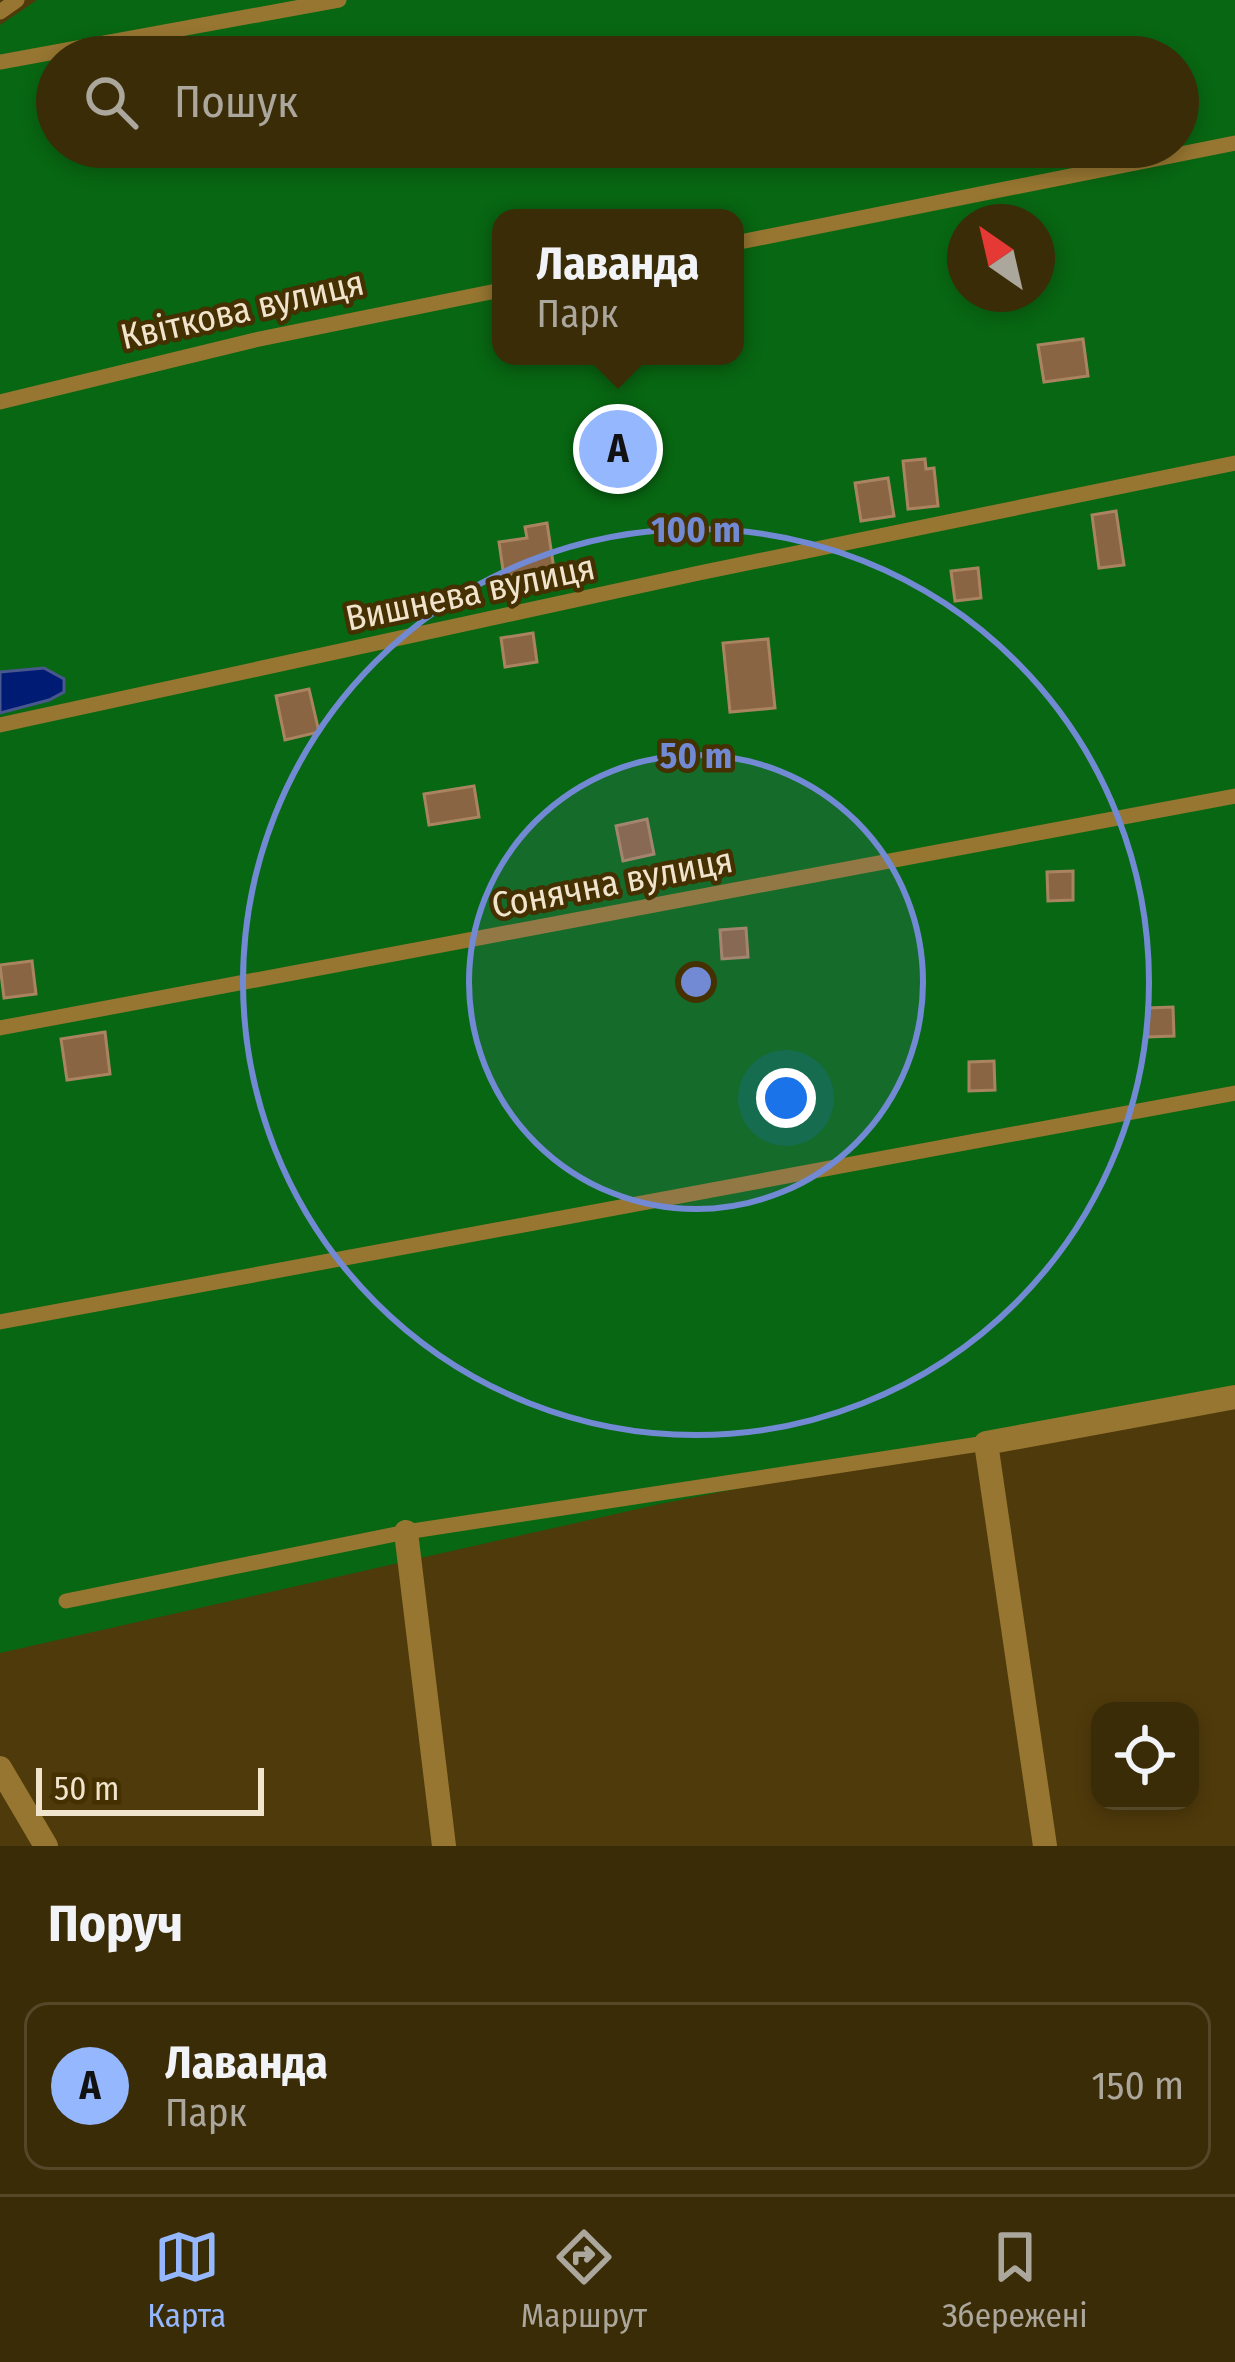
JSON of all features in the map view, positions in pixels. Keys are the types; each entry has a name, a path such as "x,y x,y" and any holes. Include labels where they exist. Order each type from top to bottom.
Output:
{"street":[{"path":"1045,1846 986,1443 1235,1397"},
{"path":"406,1532 444,1846"},
{"path":"0,1768 46,1846"}],"lane":[{"path":"0,12 17,0"},
{"path":"142,36 339,0"},
{"path":"0,62 36,55"},
{"path":"1199,150 1235,143"},
{"path":"744,242 1111,168"},
{"name":"Квіткова вулиця","path":"0,402 255,340 492,292"},
{"name":"Вишнева вулиця","path":"0,725 699,573 1235,463"},
{"name":"Сонячна вулиця","path":"0,1028 1235,796"},
{"path":"0,1322 1235,1094"},
{"path":"66,1600 406,1532 986,1443"}],"green space":[{"path":"37,0 1235,0 1235,1390 660,1504 0,1653 0,25"}],"shaded area":[{"path":"44,668 64,679 64,692 0,713 0,672"}],"building":[{"path":"1083,339 1088,376 1044,382 1038,345"},
{"path":"925,459 926,469 934,468 938,506 908,509 903,461"},
{"path":"888,478 894,516 861,521 855,483"},
{"path":"1116,511 1124,565 1099,568 1092,515"},
{"path":"547,523 554,569 504,577 499,542 527,538 525,527"},
{"path":"978,568 981,598 955,601 951,571"},
{"path":"533,633 537,662 505,667 501,638"},
{"path":"768,639 775,708 730,712 723,643"},
{"path":"309,689 319,732 285,740 276,696"},
{"path":"474,786 479,817 429,825 424,794"},
{"path":"647,819 654,854 623,861 616,826"},
{"path":"1073,871 1073,900 1048,901 1047,872"},
{"path":"746,928 748,957 722,959 720,930"},
{"path":"32,961 36,994 4,998 0,965"},
{"path":"1173,1007 1174,1036 1148,1037 1147,1008"},
{"path":"105,1032 110,1074 67,1080 61,1039"},
{"path":"994,1061 995,1090 969,1091 969,1062"}],"place":[{"name":"Лаванда","path":"618,449"}]}
